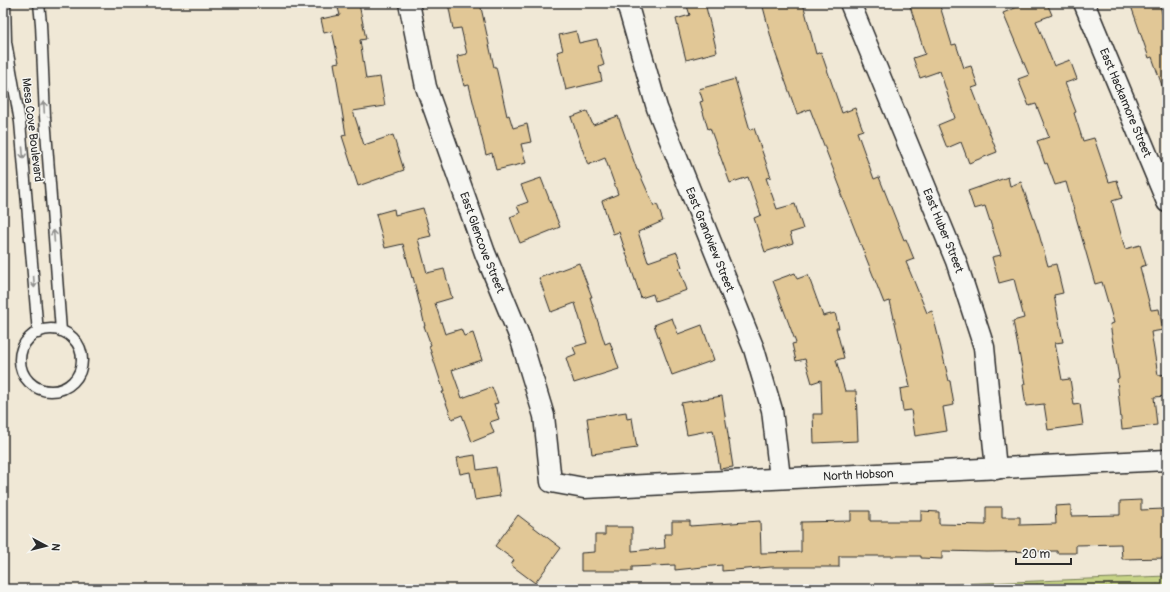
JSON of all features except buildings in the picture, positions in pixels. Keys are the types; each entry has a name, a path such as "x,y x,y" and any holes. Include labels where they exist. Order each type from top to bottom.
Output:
{"street":[{"name":"East Glencove Street","path":"409,3 426,86 485,253 521,340 544,416 551,482"},
{"name":"East Grandview Street","path":"627,3 657,108 754,349 772,410 780,478"},
{"name":"East Huber Street","path":"850,3 956,261 984,347 996,469"},
{"name":"East Hackamore Street","path":"1084,3 1167,202"},
{"name":"North Hobson","path":"551,482 584,488 1167,460"}],"lane":[{"name":"Mesa Cove Boulevard","path":"5,3 6,42 20,122 38,333"},
{"name":"Mesa Cove Boulevard","path":"39,3 45,117 61,331"},
{"path":"52,329 61,331 70,336 77,343 81,353 82,364 79,374 73,382 64,388 54,391 43,390 34,386 27,379 22,370 22,351 26,342 33,335 38,333 52,329"}],"green space":[{"path":"1167,576 1167,589 854,588"}]}
